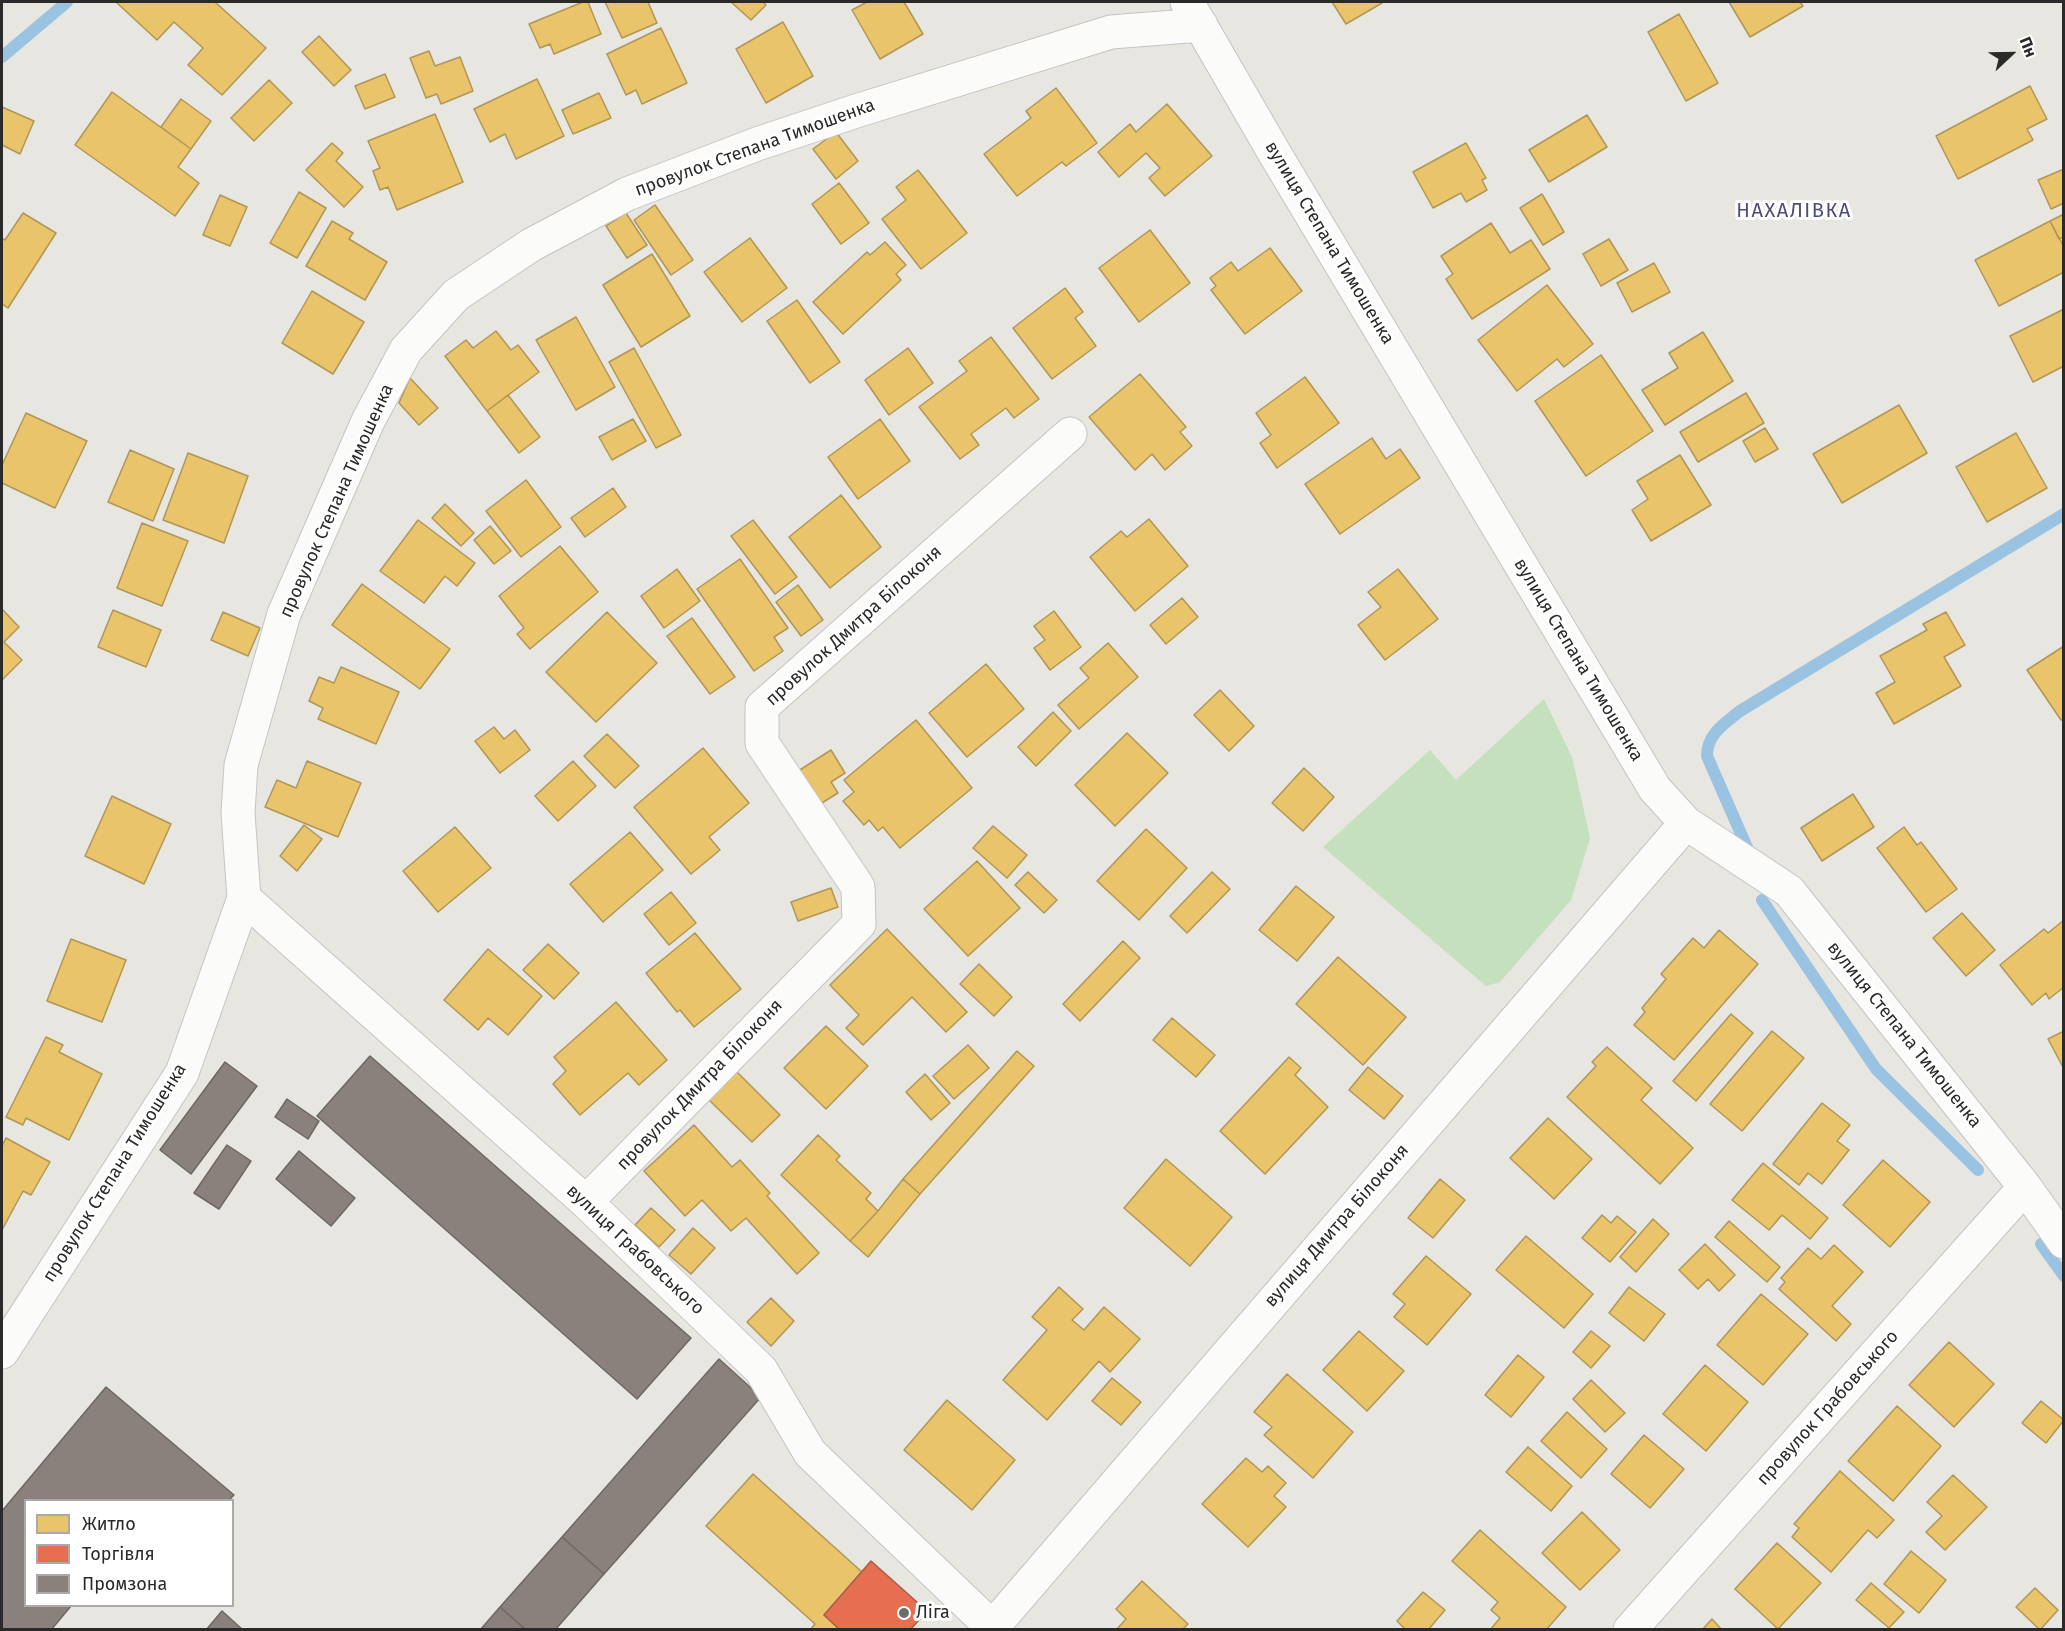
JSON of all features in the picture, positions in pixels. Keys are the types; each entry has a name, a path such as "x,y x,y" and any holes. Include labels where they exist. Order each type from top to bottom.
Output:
{"street":[{"name":"вулиця Степана Тимошенка","path":"1194,13 1275,154 1655,789 1686,823 1789,891 2025,1187 2064,1242"},
{"name":"провулок Степана Тимошенка","path":"2,1352 182,1073 244,898 238,813 241,765 284,614 368,421 406,350 456,295 531,245 627,194 757,144 856,111 1111,32 1194,13"},
{"name":"провулок Дмитра Білоконя","path":"586,1202 859,924 858,887 762,743 762,707 1070,434"},
{"name":"вулиця Дмитра Білоконя","path":"992,1628 1686,823"},
{"name":"вулиця Грабовського","path":"244,898 586,1202 761,1370 810,1452 992,1628"},
{"name":"провулок Грабовського","path":"1630,1629 2025,1187"}],"green space":[{"path":"1544,699 1572,757 1590,838 1571,900 1500,982 1486,986 1323,847 1430,750 1456,780"}],"building: Житло":[{"path":"118,2 215,2 266,48 222,95 188,65 203,48 174,22 157,40"},
{"path":"588,2 601,34 554,54 550,44 540,48 529,24"},
{"path":"605,2 648,2 657,23 622,38"},
{"path":"731,2 763,2 766,5 751,20"},
{"path":"867,2 904,2 923,34 880,59 852,10"},
{"path":"1332,2 1381,2 1382,3 1346,24"},
{"path":"1729,2 1800,2 1803,6 1750,37"},
{"path":"1679,14 1718,83 1686,101 1648,32"},
{"path":"783,22 813,76 766,103 736,49"},
{"path":"661,28 687,83 642,104 636,90 626,95 607,54"},
{"path":"319,36 351,70 334,86 302,52"},
{"path":"429,51 435,66 460,57 473,91 441,104 437,94 426,98 410,58"},
{"path":"385,74 395,97 365,109 355,86"},
{"path":"537,79 564,136 516,159 505,134 490,142 474,109"},
{"path":"269,80 292,103 254,141 231,118"},
{"path":"2030,86 2047,119 2027,129 2033,140 1958,179 1936,136"},
{"path":"1056,88 1097,143 1066,166 1062,162 1017,196 984,154 1031,118 1026,111"},
{"path":"112,92 191,149 178,167 199,183 175,216 75,145"},
{"path":"599,93 611,118 573,134 562,110"},
{"path":"181,99 211,121 191,149 161,127"},
{"path":"1167,104 1212,156 1165,196 1149,178 1160,168 1146,153 1119,177 1098,152 1130,124 1136,132"},
{"path":"2,107 34,121 20,154 2,145"},
{"path":"435,114 463,182 397,210 388,187 380,190 373,171 380,168 368,141"},
{"path":"1587,115 1607,147 1549,182 1529,150"},
{"path":"836,132 858,161 836,179 813,149"},
{"path":"332,143 343,153 336,161 363,187 344,207 306,170"},
{"path":"1466,143 1486,178 1482,180 1487,190 1466,202 1461,193 1433,208 1413,172"},
{"path":"2064,169 2064,203 2051,209 2038,180"},
{"path":"918,170 967,233 921,269 882,219 906,200 896,187"},
{"path":"839,183 869,223 841,244 812,204"},
{"path":"299,192 326,208 297,258 270,243"},
{"path":"1542,194 1564,232 1543,245 1520,208"},
{"path":"220,195 247,207 230,246 203,235"},
{"path":"655,205 693,260 671,275 634,220"},
{"path":"23,213 56,233 8,308 2,304 2,238 5,240"},
{"path":"626,213 647,245 627,258 606,226"},
{"path":"2064,214 2064,237 2059,239 2050,221"},
{"path":"332,221 353,233 349,239 387,262 365,300 306,266"},
{"path":"2050,221 2064,247 2064,272 1999,306 1975,260"},
{"path":"1491,223 1510,253 1531,240 1550,269 1472,319 1446,279 1453,274 1441,256"},
{"path":"1150,230 1190,283 1139,322 1099,268"},
{"path":"750,238 787,288 742,322 704,272"},
{"path":"1609,239 1628,270 1601,286 1583,254"},
{"path":"885,242 906,265 896,274 901,280 843,334 813,302 867,252 870,255"},
{"path":"1270,248 1302,291 1245,334 1211,290 1216,286 1210,278 1231,262 1238,271"},
{"path":"652,254 690,316 641,347 603,285"},
{"path":"1654,263 1670,292 1632,312 1617,283"},
{"path":"1547,285 1593,344 1564,367 1557,359 1517,391 1478,340"},
{"path":"1065,288 1083,312 1075,318 1096,346 1052,379 1013,328"},
{"path":"312,291 364,322 333,374 282,343"},
{"path":"797,300 840,362 810,383 767,321"},
{"path":"2064,309 2064,366 2033,382 2010,336"},
{"path":"576,317 615,387 576,410 536,340"},
{"path":"496,331 511,350 518,345 539,372 487,411 445,356 466,340 473,348"},
{"path":"1703,332 1733,381 1665,425 1642,390 1678,368 1669,353"},
{"path":"991,337 1039,399 1014,418 1006,408 971,434 979,445 960,459 919,407 967,371 959,361"},
{"path":"634,348 681,435 656,448 609,362"},
{"path":"908,348 933,383 889,415 865,380"},
{"path":"1601,355 1653,431 1586,476 1535,401"},
{"path":"1140,374 1186,427 1180,432 1192,446 1165,470 1152,454 1135,470 1089,417"},
{"path":"1305,377 1339,423 1277,468 1260,443 1271,435 1256,413"},
{"path":"410,378 438,408 419,425 399,403"},
{"path":"1746,393 1764,423 1698,462 1680,432"},
{"path":"508,395 540,437 519,453 487,411"},
{"path":"1899,405 1927,453 1842,503 1813,454"},
{"path":"26,413 87,441 55,508 2,483 2,465"},
{"path":"633,419 646,441 612,460 599,437"},
{"path":"880,419 910,461 858,499 828,457"},
{"path":"1765,428 1778,449 1755,462 1743,441"},
{"path":"2016,433 2047,488 1987,522 1956,467"},
{"path":"1372,438 1386,459 1400,449 1420,478 1340,534 1305,484"},
{"path":"130,450 174,469 153,521 108,502"},
{"path":"188,453 248,476 224,543 163,520"},
{"path":"1680,455 1711,505 1651,541 1632,510 1648,499 1637,481"},
{"path":"526,480 561,527 521,557 486,511"},
{"path":"613,488 626,507 585,537 571,518"},
{"path":"841,495 881,547 830,588 789,537"},
{"path":"445,504 474,533 461,546 432,518"},
{"path":"1149,519 1188,566 1135,611 1090,557 1121,531 1127,537"},
{"path":"418,520 475,563 457,586 445,576 424,603 380,571"},
{"path":"753,520 797,577 775,594 731,536"},
{"path":"142,523 188,541 162,606 117,588"},
{"path":"490,526 511,551 494,564 474,540"},
{"path":"560,546 598,592 530,649 517,634 524,628 499,596"},
{"path":"740,559 788,628 774,637 783,651 754,671 697,589"},
{"path":"677,569 700,601 664,628 641,596"},
{"path":"1398,569 1438,619 1385,660 1358,625 1381,607 1368,592"},
{"path":"362,584 450,649 420,689 332,625"},
{"path":"798,585 823,620 801,636 776,602"},
{"path":"1182,598 1198,617 1166,644 1150,625"},
{"path":"2,609 19,627 4,642 22,660 2,680"},
{"path":"113,610 161,630 146,667 98,647"},
{"path":"1054,611 1081,647 1050,670 1034,648 1045,640 1034,626"},
{"path":"223,612 260,628 248,656 211,640"},
{"path":"607,612 657,663 596,722 546,672"},
{"path":"1946,612 1965,645 1944,657 1961,686 1894,724 1876,693 1895,682 1880,656 1927,630 1923,624"},
{"path":"692,618 735,677 710,694 667,636"},
{"path":"1108,643 1138,677 1079,729 1058,705 1089,678 1080,668"},
{"path":"2064,646 2064,719 2061,720 2027,670"},
{"path":"986,664 1024,709 967,757 929,713"},
{"path":"341,667 399,692 376,744 318,719 323,708 309,701 319,677 334,683"},
{"path":"1220,690 1254,726 1229,751 1194,715"},
{"path":"1053,712 1071,731 1036,766 1018,747"},
{"path":"916,720 972,788 900,848 883,827 878,831 869,820 864,825 843,801 854,792 844,780"},
{"path":"494,727 504,739 515,730 530,750 500,773 475,741"},
{"path":"1127,733 1168,773 1115,826 1075,785"},
{"path":"607,734 639,766 615,788 584,756"},
{"path":"703,748 749,803 709,837 720,850 691,874 634,807"},
{"path":"831,750 845,773 831,782 838,793 817,806 795,773"},
{"path":"307,761 361,783 338,837 265,807 277,780 296,788"},
{"path":"573,761 596,786 558,821 535,796"},
{"path":"1304,768 1334,797 1303,831 1272,803"},
{"path":"1853,794 1874,827 1822,861 1801,828"},
{"path":"112,796 171,824 144,884 85,856"},
{"path":"304,825 322,839 297,871 280,856"},
{"path":"993,826 1027,855 1007,878 973,848"},
{"path":"455,827 491,868 438,912 403,871"},
{"path":"1904,827 1917,845 1921,842 1957,889 1926,912 1877,848"},
{"path":"1146,829 1187,868 1139,920 1097,881"},
{"path":"630,832 663,870 603,922 570,884"},
{"path":"977,861 1020,908 968,956 924,909"},
{"path":"1028,872 1057,900 1044,913 1015,885"},
{"path":"1212,872 1230,889 1187,933 1170,916"},
{"path":"1296,886 1334,917 1297,961 1259,930"},
{"path":"831,888 838,907 798,921 791,902"},
{"path":"671,892 696,923 669,945 644,914"},
{"path":"1962,913 1995,950 1966,976 1933,938"},
{"path":"2064,920 2064,987 2049,999 2046,993 2032,1005 2000,965 2044,929 2048,933"},
{"path":"887,929 967,1012 946,1032 912,997 863,1045 846,1028 859,1015 830,985"},
{"path":"1719,930 1758,964 1674,1060 1634,1025 1645,1012 1642,1008 1666,979 1661,974 1693,938 1704,948"},
{"path":"695,933 741,989 694,1027 680,1010 677,1012 646,973"},
{"path":"71,939 126,960 102,1022 47,1001"},
{"path":"1123,941 1140,958 1080,1021 1063,1004"},
{"path":"548,944 579,973 554,999 523,970"},
{"path":"488,949 542,996 508,1035 488,1018 478,1030 444,1000"},
{"path":"1338,957 1406,1017 1363,1065 1296,1004"},
{"path":"979,964 1012,997 994,1016 960,984"},
{"path":"616,1002 667,1060 639,1085 628,1073 580,1115 553,1084 566,1071 554,1057"},
{"path":"1731,1014 1753,1033 1696,1101 1673,1081"},
{"path":"1172,1018 1215,1055 1196,1077 1153,1040"},
{"path":"826,1026 868,1066 826,1109 784,1068"},
{"path":"1772,1031 1804,1058 1742,1131 1710,1104"},
{"path":"2064,1031 2064,1069 2048,1039"},
{"path":"46,1037 63,1045 59,1052 102,1074 69,1140 26,1118 23,1125 6,1117"},
{"path":"968,1045 989,1068 954,1099 933,1076"},
{"path":"1607,1047 1652,1088 1641,1100 1693,1148 1660,1184 1567,1097 1596,1066 1592,1062"},
{"path":"1017,1051 1034,1066 920,1194 903,1179"},
{"path":"1289,1057 1301,1068 1295,1075 1328,1107 1265,1174 1220,1131"},
{"path":"1368,1067 1403,1096 1384,1119 1349,1090"},
{"path":"735,1070 780,1115 752,1142 707,1098"},
{"path":"925,1074 950,1103 931,1120 906,1092"},
{"path":"1822,1103 1850,1125 1837,1141 1849,1150 1822,1184 1808,1173 1799,1185 1773,1164"},
{"path":"1548,1118 1592,1159 1554,1199 1510,1158"},
{"path":"694,1125 732,1167 740,1160 770,1193 767,1196 819,1253 797,1274 746,1218 731,1231 702,1200 685,1216 644,1171"},
{"path":"818,1135 840,1156 836,1160 871,1193 866,1199 878,1211 850,1241 781,1175"},
{"path":"6,1138 50,1162 31,1195 23,1191 2,1230 2,1146"},
{"path":"1166,1159 1232,1217 1190,1266 1124,1208"},
{"path":"1883,1160 1930,1202 1890,1247 1843,1205"},
{"path":"1763,1163 1828,1218 1810,1239 1782,1215 1769,1230 1732,1200"},
{"path":"903,1179 920,1194 868,1257 850,1241"},
{"path":"1440,1179 1465,1200 1433,1238 1408,1218"},
{"path":"651,1208 675,1230 659,1247 635,1225"},
{"path":"1602,1215 1611,1223 1617,1216 1636,1232 1610,1262 1582,1238"},
{"path":"1653,1219 1669,1234 1636,1272 1620,1257"},
{"path":"1729,1221 1780,1267 1767,1282 1715,1237"},
{"path":"693,1228 715,1248 691,1274 669,1255"},
{"path":"1526,1236 1593,1294 1564,1328 1496,1270"},
{"path":"1705,1244 1735,1275 1719,1291 1708,1279 1698,1289 1679,1270"},
{"path":"1834,1245 1863,1272 1832,1306 1851,1324 1836,1341 1779,1289 1785,1282 1781,1278 1808,1248 1821,1259"},
{"path":"1426,1256 1471,1294 1427,1345 1394,1317 1405,1304 1393,1294"},
{"path":"1059,1287 1083,1309 1072,1320 1084,1330 1104,1307 1140,1339 1110,1372 1099,1361 1047,1420 1003,1380 1047,1330 1032,1317"},
{"path":"1629,1287 1665,1314 1644,1341 1609,1313"},
{"path":"1761,1294 1808,1334 1763,1385 1717,1345"},
{"path":"771,1298 794,1321 771,1346 747,1322"},
{"path":"1359,1331 1404,1371 1367,1411 1323,1370"},
{"path":"1591,1331 1610,1346 1591,1368 1573,1352"},
{"path":"1949,1342 1994,1384 1954,1427 1909,1385"},
{"path":"1518,1355 1544,1377 1511,1417 1485,1395"},
{"path":"1705,1365 1748,1402 1706,1451 1663,1414"},
{"path":"1287,1374 1353,1432 1313,1478 1264,1435 1272,1427 1254,1412"},
{"path":"1112,1378 1141,1402 1121,1425 1092,1401"},
{"path":"1591,1380 1625,1413 1605,1432 1573,1399"},
{"path":"947,1400 1015,1460 972,1510 904,1450"},
{"path":"2041,1401 2064,1420 2046,1443 2022,1423"},
{"path":"1897,1406 1941,1446 1893,1501 1848,1461"},
{"path":"1567,1412 1607,1449 1581,1478 1541,1441"},
{"path":"1644,1435 1684,1469 1650,1508 1611,1474"},
{"path":"1528,1447 1572,1486 1551,1511 1506,1472"},
{"path":"1246,1458 1262,1472 1268,1466 1286,1483 1274,1496 1286,1507 1248,1547 1202,1504"},
{"path":"1840,1471 1894,1520 1877,1538 1868,1530 1831,1572 1792,1537 1799,1528 1794,1524"},
{"path":"753,1474 862,1572 824,1615 840,1630 810,1630 815,1624 706,1526"},
{"path":"1953,1475 1987,1507 1945,1550 1926,1532 1942,1516 1927,1502"},
{"path":"1582,1512 1620,1550 1580,1590 1542,1553"},
{"path":"1480,1530 1566,1607 1546,1630 1490,1630 1500,1618 1491,1610 1498,1602 1452,1561"},
{"path":"1777,1543 1821,1583 1778,1629 1735,1589"},
{"path":"1911,1551 1946,1580 1919,1613 1884,1584"},
{"path":"1142,1581 1188,1624 1182,1630 1116,1630 1126,1619 1116,1609"},
{"path":"1871,1583 1904,1612 1889,1628 1856,1600"},
{"path":"2035,1588 2058,1610 2040,1630 2016,1607"},
{"path":"1423,1592 1445,1610 1428,1630 1406,1630 1397,1621"},
{"path":"1712,1619 1722,1630 1702,1630"}],"building: Торгівля":[{"path":"871,1561 927,1611 910,1630 840,1630 824,1615"}],"building: Промзона":[{"path":"370,1056 691,1338 637,1399 317,1116"},
{"path":"225,1062 257,1086 191,1174 160,1150"},
{"path":"287,1099 319,1121 308,1139 275,1117"},
{"path":"227,1145 251,1161 219,1209 194,1193"},
{"path":"299,1151 355,1198 331,1226 276,1179"},
{"path":"719,1359 761,1397 604,1574 562,1537"},
{"path":"106,1387 234,1495 230,1499 24,1499 24,1607 70,1607 51,1630 2,1630 2,1511"},
{"path":"562,1537 604,1574 555,1630 526,1630 500,1607"},
{"path":"500,1607 526,1630 480,1630"},
{"path":"222,1611 243,1630 206,1630"}],"waterway":[{"path":"2,57 67,2"},
{"path":"1749,852 1707,756 1710,742 1718,730 1740,711 2064,514"},
{"path":"1762,900 1876,1069 1978,1170"},
{"path":"2041,1244 2064,1276"}],"place":[{"name":"Ліга","path":"904,1613"}],"district":[{"name":"НАХАЛІВКА","path":"1794,211"}]}
